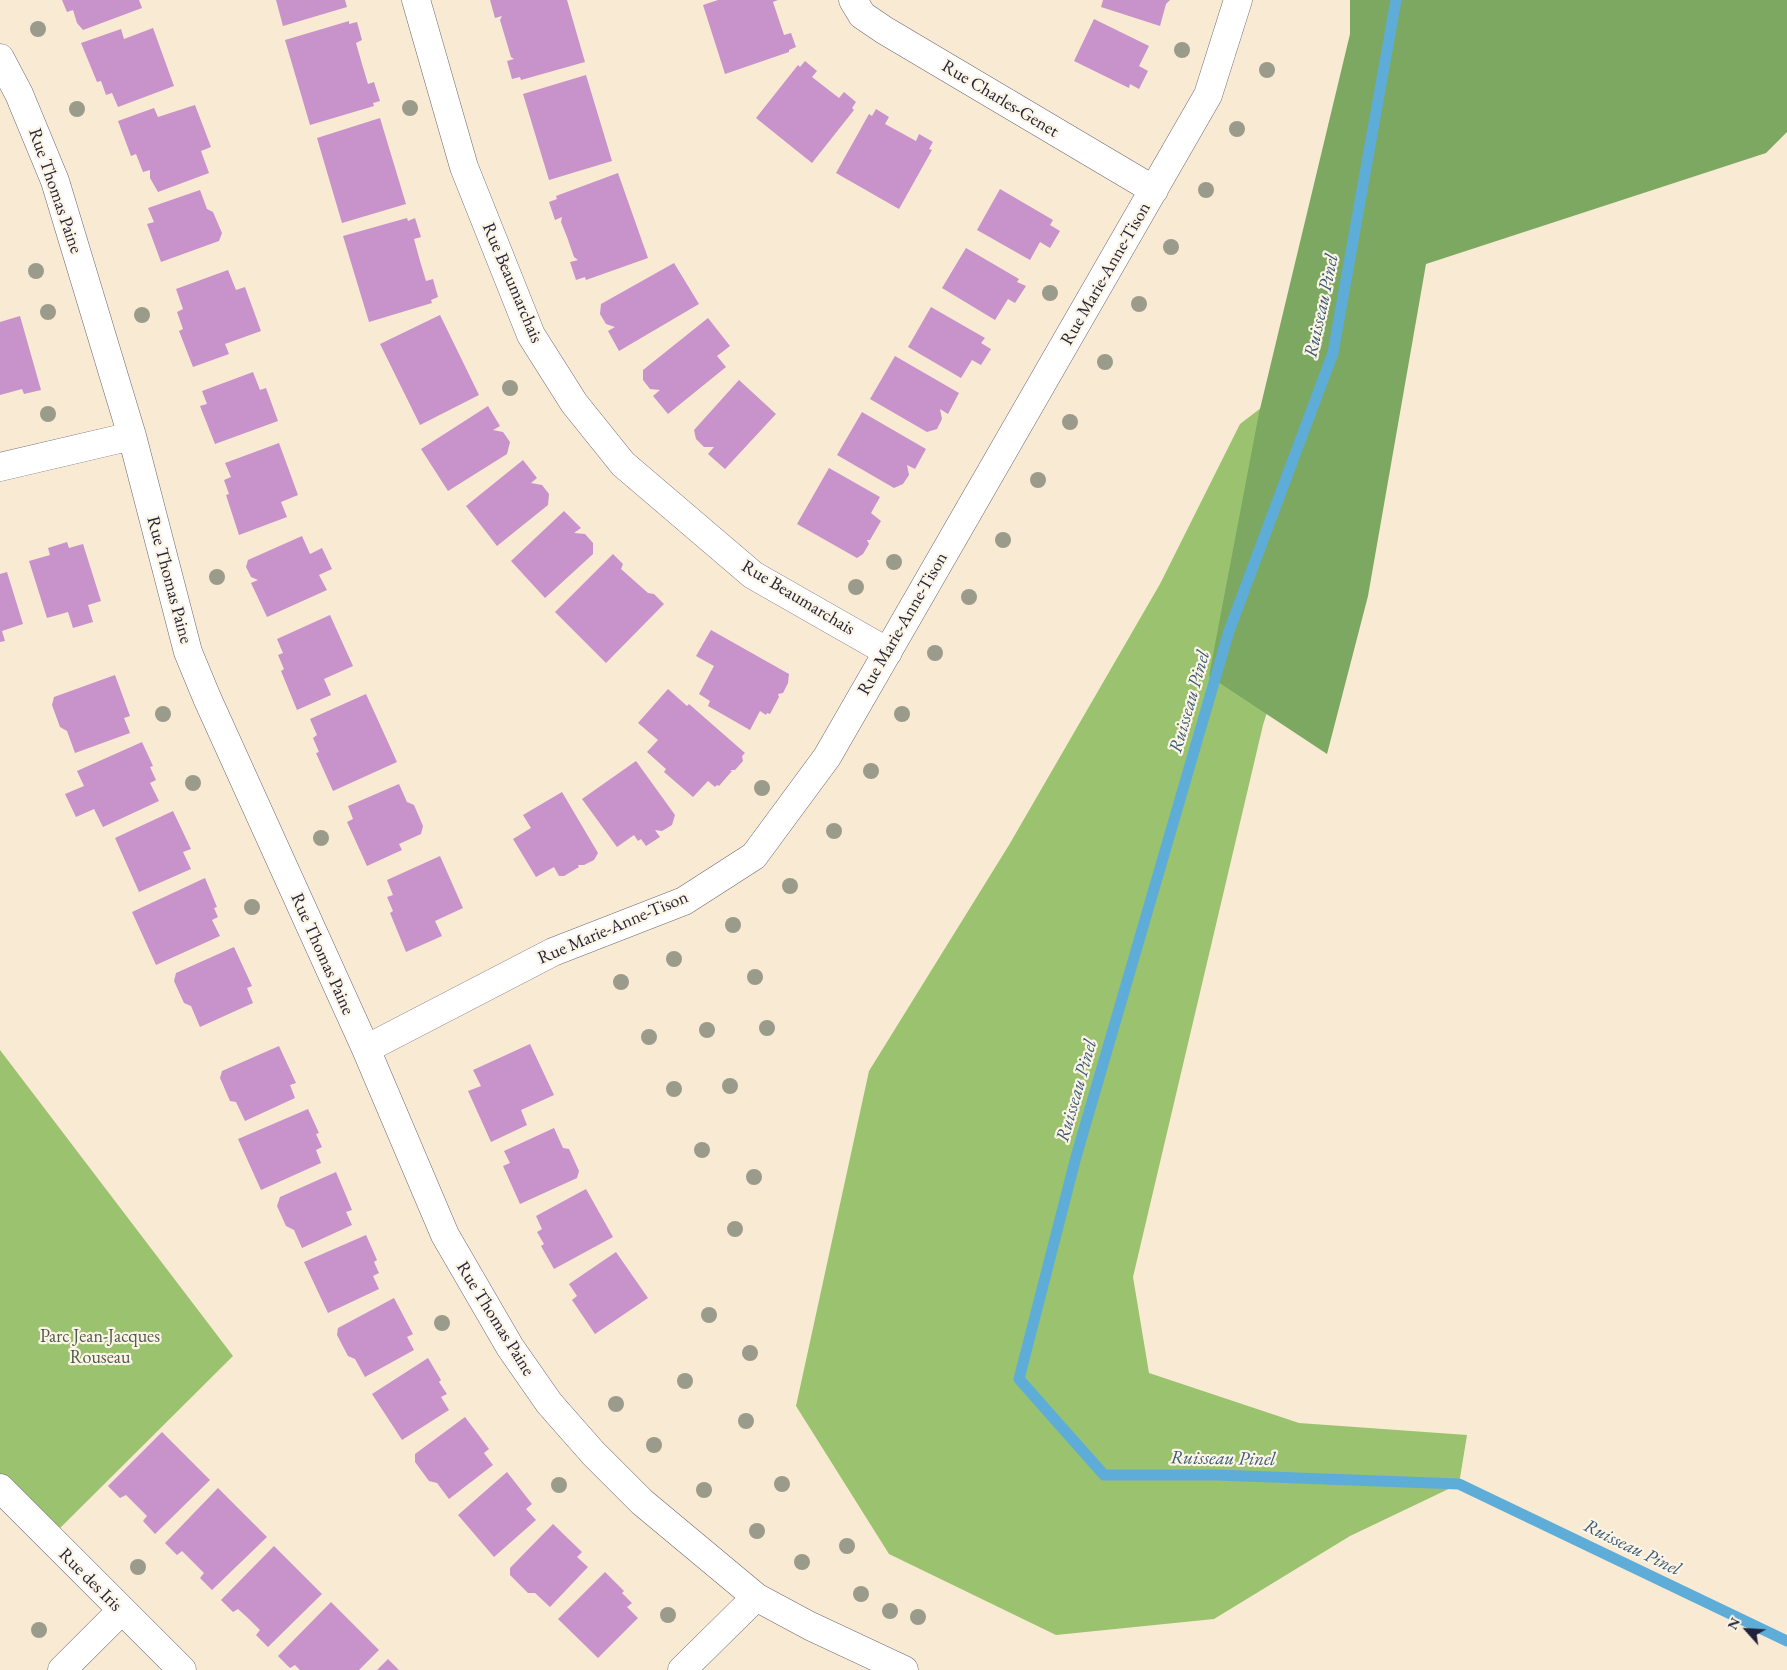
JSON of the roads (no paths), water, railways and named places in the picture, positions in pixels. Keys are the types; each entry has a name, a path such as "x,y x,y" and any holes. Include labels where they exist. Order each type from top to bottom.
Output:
{"street":[{"name":"Rue Beaumarchais","path":"416,0 464,167 531,335 574,403 623,464 753,575 888,652"},
{"name":"Rue Charles-Genet","path":"853,0 862,15 884,30 1154,190"},
{"name":"Rue Marie-Anne-Tison","path":"366,1049 553,952 684,901 754,856 827,757 1208,95 1238,0"},
{"name":"Rue Thomas Paine","path":"0,58 19,94 55,181 132,436 188,652 211,708 366,1049 445,1235 505,1340 549,1403 592,1454 642,1502 756,1597 810,1626 904,1670"},
{"path":"0,467 132,436"},
{"name":"Rue des Iris","path":"0,1488 182,1670"},
{"path":"682,1670 756,1597"},
{"path":"62,1670 121,1611"}],"waterway":[{"name":"Ruisseau Pinel","path":"1396,0 1333,353 1229,631 1076,1157 1019,1379 1104,1475 1217,1475 1459,1484 1787,1641"}],"park label":[{"name":"Parc Jean-Jacques Rouseau","path":"100,1347"}]}
